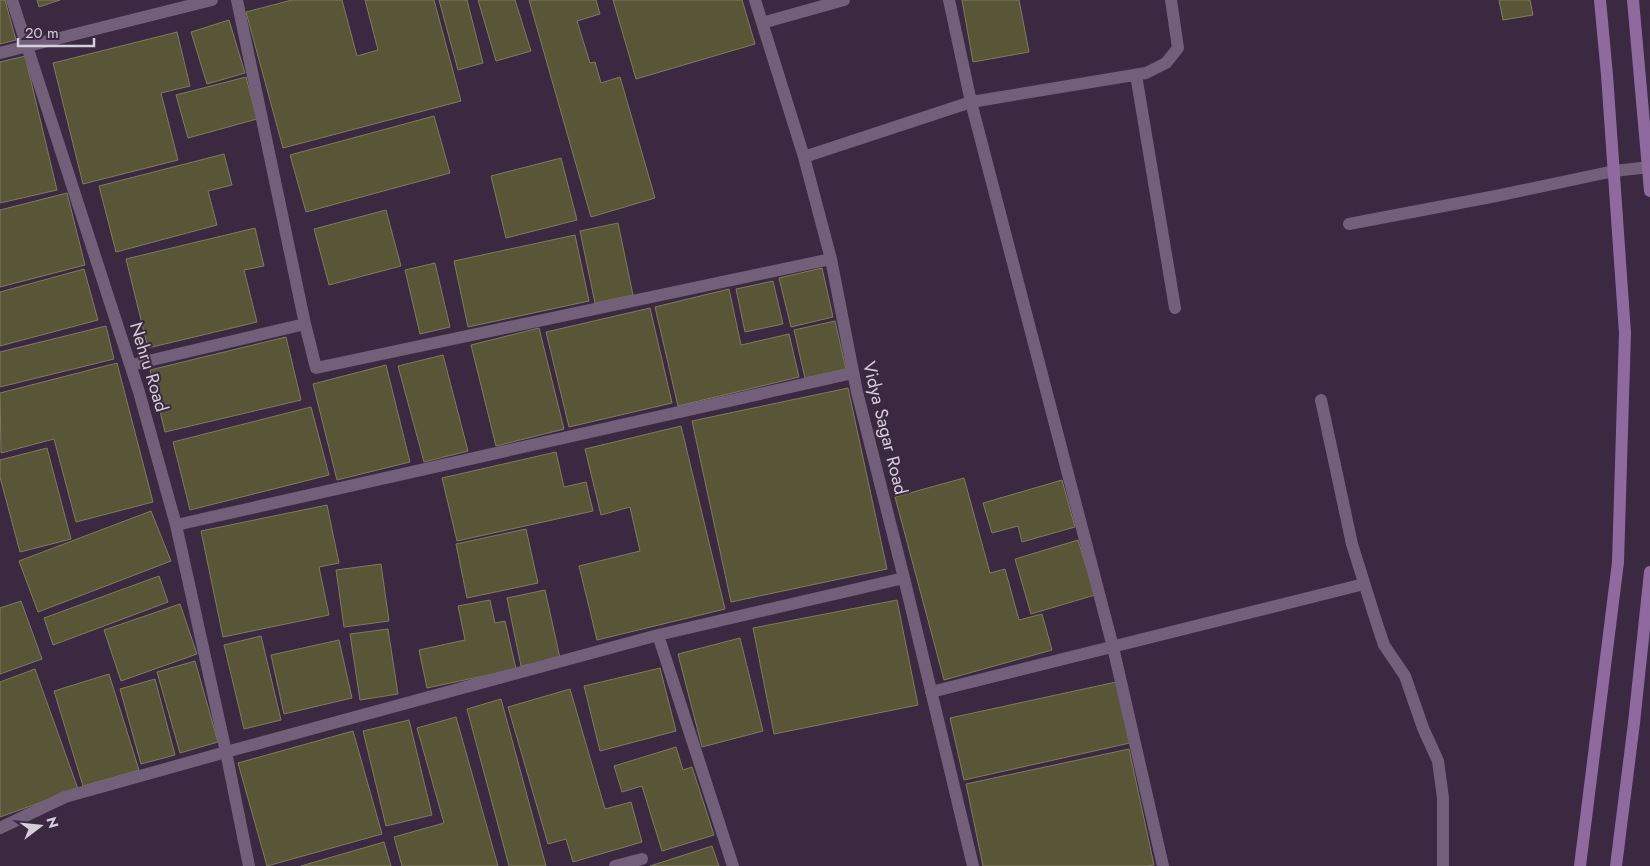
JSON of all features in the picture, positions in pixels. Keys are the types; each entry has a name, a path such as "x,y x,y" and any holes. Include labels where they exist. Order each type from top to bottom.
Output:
{"street":[{"name":"Nehru Road","path":"12,0 131,366 176,525 249,866"},
{"path":"0,53 212,0"},
{"path":"238,0 305,324 316,368 831,259"},
{"name":"Vidya Sagar Road","path":"755,0 804,157 831,259 853,373 973,866"},
{"path":"762,23 844,0"},
{"path":"949,0 971,102 1113,647 1163,866"},
{"path":"804,157 971,102 1146,73 1166,63 1178,48 1171,0"},
{"path":"1580,866 1618,562 1625,333 1600,0"},
{"path":"1633,0 1650,191"},
{"path":"1136,74 1175,308"},
{"path":"1349,224 1614,171 1649,167"},
{"path":"131,366 305,324"},
{"path":"176,525 853,373"},
{"path":"1321,400 1352,544 1364,584 1384,645 1405,676 1423,728 1438,761 1443,798 1443,866"},
{"path":"1616,866 1650,572"},
{"path":"0,828 65,797 226,752 658,635 904,578"},
{"path":"931,692 1364,584"},
{"path":"658,635 733,866"},
{"path":"615,866 642,859"}],"building":[{"path":"0,0 5,0 16,40 0,44"},
{"path":"37,0 60,0 39,7"},
{"path":"292,0 342,0 357,56 378,50 365,0 434,0 461,101 283,148 246,12"},
{"path":"439,0 467,0 483,63 458,70"},
{"path":"478,0 515,0 531,51 496,61"},
{"path":"529,0 596,0 600,14 577,21 590,63 595,62 601,83 620,77 655,198 591,217"},
{"path":"613,0 742,0 755,44 636,79"},
{"path":"962,0 1019,0 1029,52 973,62"},
{"path":"1499,0 1530,0 1533,15 1503,20"},
{"path":"229,20 245,73 207,84 191,32"},
{"path":"177,32 190,86 161,93 178,160 83,184 53,63"},
{"path":"25,56 57,190 0,203 0,62"},
{"path":"246,77 257,119 188,138 176,95"},
{"path":"434,116 450,173 306,212 290,155"},
{"path":"224,154 232,185 208,191 217,225 116,252 99,186"},
{"path":"561,158 577,220 506,238 491,176"},
{"path":"67,193 85,265 0,287 0,210"},
{"path":"386,210 401,266 329,285 314,229"},
{"path":"618,223 633,295 595,303 580,231"},
{"path":"255,228 264,266 244,270 257,322 148,348 126,259"},
{"path":"575,235 589,301 468,327 454,261"},
{"path":"435,263 450,327 420,334 405,270"},
{"path":"822,268 833,317 791,327 779,278"},
{"path":"84,269 98,320 0,346 0,292"},
{"path":"773,281 783,324 745,332 736,289"},
{"path":"729,289 741,345 789,334 799,377 678,406 655,307"},
{"path":"650,308 672,403 569,427 546,332"},
{"path":"835,321 846,369 805,378 794,330"},
{"path":"106,326 114,359 0,387 0,352"},
{"path":"539,328 564,429 496,446 471,345"},
{"path":"286,337 301,400 165,432 150,370"},
{"path":"443,355 468,451 424,462 398,366"},
{"path":"117,363 153,502 76,522 54,439 1,453 0,393"},
{"path":"386,365 410,462 337,480 313,384"},
{"path":"848,388 887,569 731,602 692,421"},
{"path":"311,407 329,475 190,510 173,442"},
{"path":"681,426 725,609 597,640 579,566 640,551 630,507 601,515 585,449"},
{"path":"47,448 71,539 20,552 0,477 0,460"},
{"path":"556,452 564,487 586,482 593,511 457,541 442,478"},
{"path":"964,478 990,573 1005,569 1019,620 1042,614 1052,650 944,680 895,497"},
{"path":"1062,480 1075,527 1022,542 1018,526 992,533 983,503"},
{"path":"327,505 339,563 319,567 329,615 223,637 201,531"},
{"path":"151,511 171,561 38,612 19,561"},
{"path":"526,529 538,583 467,598 456,544"},
{"path":"1078,540 1095,595 1031,614 1015,559"},
{"path":"381,564 389,621 344,627 336,570"},
{"path":"159,576 168,602 53,645 44,618"},
{"path":"545,590 560,658 521,666 507,598"},
{"path":"490,600 495,623 505,621 516,669 427,688 419,650 465,640 458,606"},
{"path":"897,600 918,705 774,734 753,628"},
{"path":"21,601 42,659 0,674 0,608"},
{"path":"180,604 197,654 121,681 104,630"},
{"path":"388,629 398,694 360,700 350,634"},
{"path":"261,636 281,720 244,729 224,645"},
{"path":"740,638 763,731 702,747 678,654"},
{"path":"339,640 352,698 284,714 271,655"},
{"path":"195,661 218,742 180,753 157,672"},
{"path":"660,668 676,731 600,751 584,686"},
{"path":"35,669 78,789 0,817 0,682"},
{"path":"109,674 139,770 83,786 54,691"},
{"path":"155,679 175,755 141,764 120,689"},
{"path":"1116,682 1130,743 964,780 950,718"},
{"path":"570,689 605,809 631,802 642,842 573,862 566,839 548,844 508,707"},
{"path":"501,699 546,866 509,866 467,709"},
{"path":"456,717 498,866 402,866 394,837 444,823 417,728"},
{"path":"409,720 432,815 386,826 363,731"},
{"path":"353,731 382,834 267,866 238,763"},
{"path":"676,747 683,770 692,767 714,835 662,851 642,786 622,792 614,766"},
{"path":"1129,749 1154,865 983,866 966,784"},
{"path":"384,842 391,866 301,866"},
{"path":"712,846 719,866 650,866"}]}
